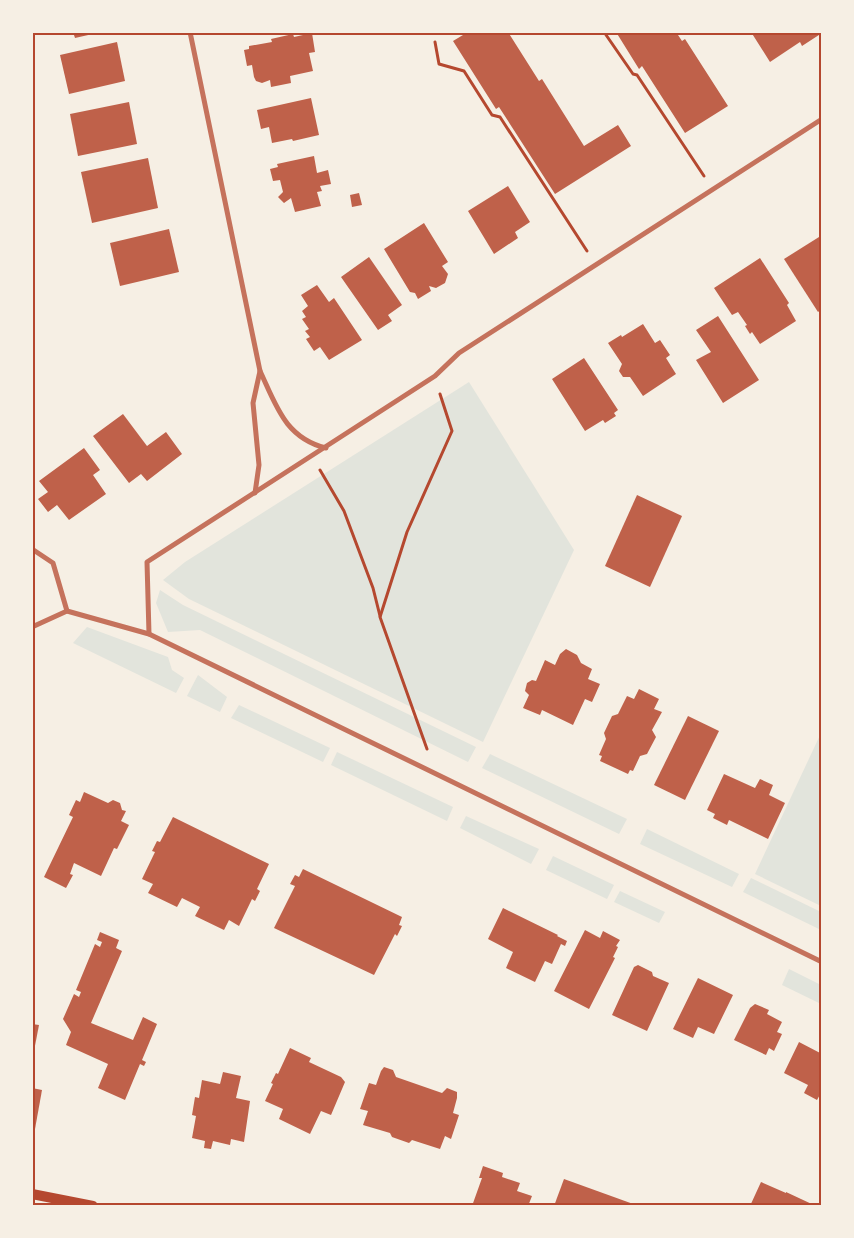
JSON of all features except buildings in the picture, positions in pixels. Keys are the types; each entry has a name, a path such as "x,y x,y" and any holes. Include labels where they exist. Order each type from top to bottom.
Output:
{"main road":[{"path":"32,1194 93,1206"}],"street":[{"path":"190,32 260,371 283,420 297,435 312,444 326,448"},
{"path":"149,634 147,562 313,457 435,376 459,353 822,119"},
{"path":"255,493 259,464 253,403 260,371"},
{"path":"32,549 53,563 67,611"},
{"path":"32,626 67,611 149,634 822,962"}],"path":[{"path":"604,32 633,74 637,75 713,189"},
{"path":"435,42 440,64 464,71 492,115 500,117 595,264"},
{"path":"380,617 407,532 452,431 435,376"},
{"path":"313,457 344,511 373,588 380,617 435,773"}],"shaded area":[{"path":"469,382 574,550 483,742 189,599 163,580 185,562"},
{"path":"160,590 183,605 476,747 468,762 200,630 168,632 156,603"},
{"path":"87,627 168,657 172,670 184,678 176,693 73,643"},
{"path":"198,675 227,697 220,712 187,696"},
{"path":"239,705 330,748 323,762 231,718"},
{"path":"821,733 822,906 755,874"},
{"path":"337,752 453,807 447,821 331,765"},
{"path":"490,754 627,819 619,834 482,768"},
{"path":"466,816 539,849 531,864 460,828"},
{"path":"647,829 739,874 732,887 640,844"},
{"path":"553,856 614,885 607,899 546,870"},
{"path":"751,878 821,912 821,930 743,892"},
{"path":"620,891 665,912 659,923 614,902"},
{"path":"789,969 821,985 821,1004 782,985"}]}
